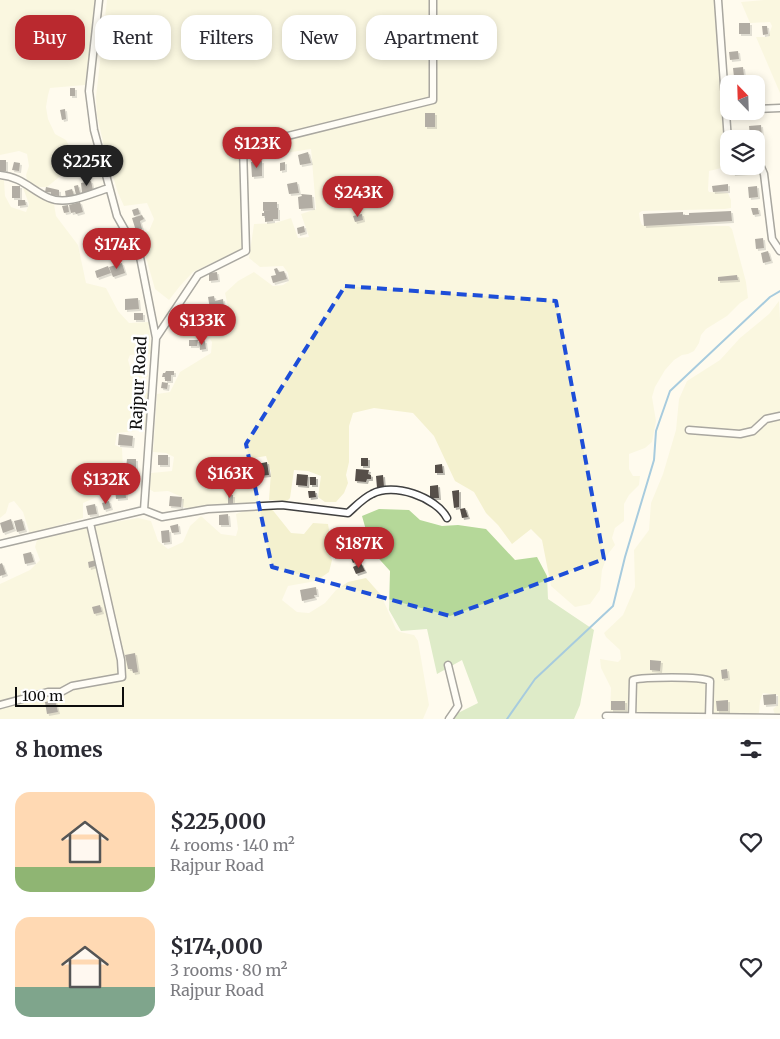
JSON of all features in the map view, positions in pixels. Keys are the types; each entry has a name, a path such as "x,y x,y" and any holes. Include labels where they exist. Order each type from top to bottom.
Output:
{"street":[{"name":"Rajpur Road","path":"99,0 89,91 94,130 117,216 140,258 156,338 144,510"},
{"path":"156,338 198,275 246,251 243,147 433,100 433,0"},
{"path":"718,0 724,75"},
{"path":"765,109 780,108"},
{"path":"0,174 21,180 49,198 61,200 80,197 109,188"},
{"path":"764,175 772,239 780,251"},
{"path":"689,430 740,434 754,431 766,419 780,416"},
{"path":"0,544 144,510 162,518 208,509 282,505 348,513 372,493 392,488 415,495 436,506 447,518"},
{"path":"0,705 48,692 60,692 72,686 122,677 121,660 90,523"},
{"path":"448,665 458,706 449,719"},
{"path":"632,717 633,680 705,679 710,681 709,717"},
{"path":"606,716 780,718"}],"highlighted area":[{"path":"345,286 556,301 604,559 450,616 272,567 246,444"}],"shaded area":[{"path":"0,0 96,0 85,85 50,88 46,107 48,119 55,134 66,140 69,146 69,169 47,187 37,187 27,180 26,175 29,166 27,154 19,151 0,155"},
{"path":"107,0 717,0 722,75 720,75 720,120 726,120 726,130 720,130 720,168 709,171 708,190 709,192 728,193 731,200 731,208 642,211 639,213 642,225 729,226 732,229 746,282 748,298 727,316 706,329 701,335 694,351 674,360 665,370 655,387 652,397 656,421 652,442 645,448 629,454 629,469 633,476 640,476 639,485 629,495 624,504 624,521 615,528 612,538 615,545 608,554 602,570 600,590 590,604 575,607 551,586 542,540 531,529 512,544 486,513 474,492 455,481 434,436 413,413 374,408 353,413 349,426 349,462 346,475 348,483 344,493 336,502 325,502 318,497 321,476 308,471 294,470 290,498 287,501 269,500 271,472 266,456 254,458 258,503 228,504 191,510 183,507 182,497 168,491 154,492 149,489 151,473 172,471 174,457 166,453 153,452 157,394 170,392 180,372 211,353 212,342 210,339 181,338 174,334 171,323 176,317 199,316 228,307 225,293 238,281 254,272 273,286 283,285 289,281 288,273 283,266 260,267 249,258 254,224 275,223 291,218 298,238 309,237 301,214 316,209 311,149 240,160 243,186 244,248 193,272 169,300 155,289 143,247 136,236 149,231 154,219 147,203 124,206 118,193 104,146 97,116 96,97 100,60 171,60 171,15 105,15"},
{"path":"780,0 780,93 756,37 768,37 772,26 770,22 750,23 741,2"},
{"path":"0,180 4,180 5,196 11,207 26,212 29,204 23,188 26,187 54,204 56,216 78,245 86,283 106,288 118,311 129,323 149,322 151,354 130,355 128,360 130,367 144,370 148,377 136,378 135,391 148,393 146,430 117,433 115,445 122,448 123,469 118,486 83,503 83,518 30,534 23,512 14,501 9,503 6,513 0,518"},
{"path":"779,301 780,715 775,715 773,709 778,705 778,695 763,693 759,713 747,716 610,713 611,688 601,668 600,659 618,662 621,659 620,650 604,633 623,615 635,587 634,550 649,530 651,503 663,474 676,430 679,399 687,381 720,360 740,338 769,314"},
{"path":"271,508 291,533 304,534 313,523 328,524 330,536 328,550 332,560 329,572 316,581 288,586 282,600 297,612 309,613 325,603 336,590 348,582 366,578 381,595 396,629 400,632 414,635 418,641 429,705 423,719 0,719 0,584 30,570 40,560 35,547 37,540 97,525 138,518 151,521 158,541 168,549 183,542 190,526 201,516 221,534 236,536 238,529 236,514 244,511"}],"green space":[{"path":"379,509 409,510 420,520 442,526 458,525 486,529 515,560 537,557 547,576 548,599 594,630 580,705 574,719 451,719 452,716 478,703 462,660 437,674 427,629 401,631 389,610 390,571 372,551 362,516"}],"building":[{"path":"739,23 750,23 750,34 739,34"},
{"path":"762,26 767,26 768,34 763,35"},
{"path":"738,51 739,59 730,60 729,52"},
{"path":"743,67 744,75 734,75 733,68"},
{"path":"70,88 75,88 75,96 70,96"},
{"path":"65,109 66,119 62,120 60,110"},
{"path":"425,113 435,113 435,127 425,127"},
{"path":"761,125 761,130 749,130 749,126"},
{"path":"85,148 87,158 77,159 75,149"},
{"path":"308,152 311,163 300,165 298,155"},
{"path":"0,160 6,160 6,171 0,171"},
{"path":"262,161 262,176 252,177 251,162"},
{"path":"14,162 20,163 19,171 12,170"},
{"path":"285,162 285,170 280,171 280,163"},
{"path":"91,181 93,190 82,193 81,183"},
{"path":"297,182 299,193 289,194 287,184"},
{"path":"728,184 728,191 713,192 712,186"},
{"path":"78,185 80,193 76,195 74,186"},
{"path":"12,186 20,186 20,198 12,198"},
{"path":"757,186 758,197 749,198 748,187"},
{"path":"46,187 59,190 59,196 51,195 51,192 45,192"},
{"path":"72,189 74,195 66,198 65,191"},
{"path":"301,194 312,195 313,208 299,209 298,197 302,196"},
{"path":"18,200 25,200 26,205 18,206"},
{"path":"80,202 83,212 71,213 69,205"},
{"path":"263,202 277,202 278,219 265,222 265,216 262,216 262,213 272,210 263,211"},
{"path":"68,205 69,212 64,213 62,206"},
{"path":"138,208 140,214 134,216 132,210"},
{"path":"751,208 758,208 759,214 753,215"},
{"path":"731,211 732,221 644,226 643,214 683,212 683,215 689,215 689,213"},
{"path":"362,214 363,220 355,222 353,216"},
{"path":"142,215 144,219 140,221 142,229 136,231 132,218"},
{"path":"304,226 305,232 298,234 297,228"},
{"path":"763,238 764,248 756,249 755,239"},
{"path":"100,244 103,252 98,253 95,246"},
{"path":"114,249 116,255 106,258 104,252"},
{"path":"768,251 771,261 763,263 761,253"},
{"path":"122,263 125,273 113,277 109,267"},
{"path":"108,266 111,273 97,278 95,271"},
{"path":"277,268 279,272 284,271 287,279 273,283 271,276 276,275 274,269"},
{"path":"217,272 218,280 209,281 209,273"},
{"path":"737,275 738,280 718,281 718,277"},
{"path":"214,296 215,301 223,299 224,307 210,309 208,297"},
{"path":"138,298 139,309 125,310 125,299"},
{"path":"134,313 143,313 143,320 134,320"},
{"path":"189,340 198,340 197,346 189,346"},
{"path":"205,341 206,349 200,350 199,342"},
{"path":"135,357 143,357 143,367 135,367"},
{"path":"166,371 174,371 174,375 171,375 171,381 165,381 165,377 162,377"},
{"path":"162,382 168,383 167,389 161,388"},
{"path":"119,434 133,436 132,446 118,445"},
{"path":"158,455 168,455 168,465 158,465"},
{"path":"361,458 368,458 368,466 361,466"},
{"path":"127,459 136,459 136,468 126,468"},
{"path":"267,462 269,475 259,476 257,464"},
{"path":"442,464 443,473 435,473 435,465"},
{"path":"356,469 369,470 368,474 371,475 371,479 367,479 366,482 355,481"},
{"path":"297,474 308,475 307,486 296,485"},
{"path":"383,475 384,487 377,488 376,476"},
{"path":"310,477 316,477 316,485 310,485"},
{"path":"438,485 439,498 430,498 430,486"},
{"path":"125,487 126,498 116,499 115,488"},
{"path":"459,490 459,507 454,508 452,491"},
{"path":"308,491 315,491 316,497 309,498"},
{"path":"228,495 233,495 233,504 228,504"},
{"path":"170,496 182,497 181,507 169,506"},
{"path":"109,501 111,508 104,510 102,503"},
{"path":"95,504 97,514 88,515 86,506"},
{"path":"465,508 468,517 462,518 460,509"},
{"path":"228,514 229,525 219,525 219,515"},
{"path":"11,519 14,529 3,533 0,523"},
{"path":"22,519 25,530 17,532 14,521"},
{"path":"178,524 179,532 172,533 170,526"},
{"path":"169,530 170,542 162,543 161,531"},
{"path":"340,547 341,555 333,557 332,549"},
{"path":"31,552 34,562 25,564 23,554"},
{"path":"358,552 361,559 353,563 350,556"},
{"path":"96,560 98,565 89,568 88,562"},
{"path":"2,563 6,574 0,576 0,564"},
{"path":"361,563 365,571 356,574 353,567"},
{"path":"316,587 317,595 314,595 315,598 302,601 300,590"},
{"path":"100,605 102,612 94,614 92,607"},
{"path":"135,653 138,672 133,673 132,669 128,669 125,655"},
{"path":"650,660 661,661 660,671 650,670"},
{"path":"727,669 728,678 722,679 721,670"},
{"path":"776,694 776,704 764,705 763,695"},
{"path":"55,700 58,712 47,714 45,702"},
{"path":"728,700 728,711 717,711 716,701"},
{"path":"611,701 625,701 625,710 611,710"}],"waterway":[{"path":"507,719 535,679 613,606 625,557 654,460 656,431 670,391 770,297 780,291"}]}
